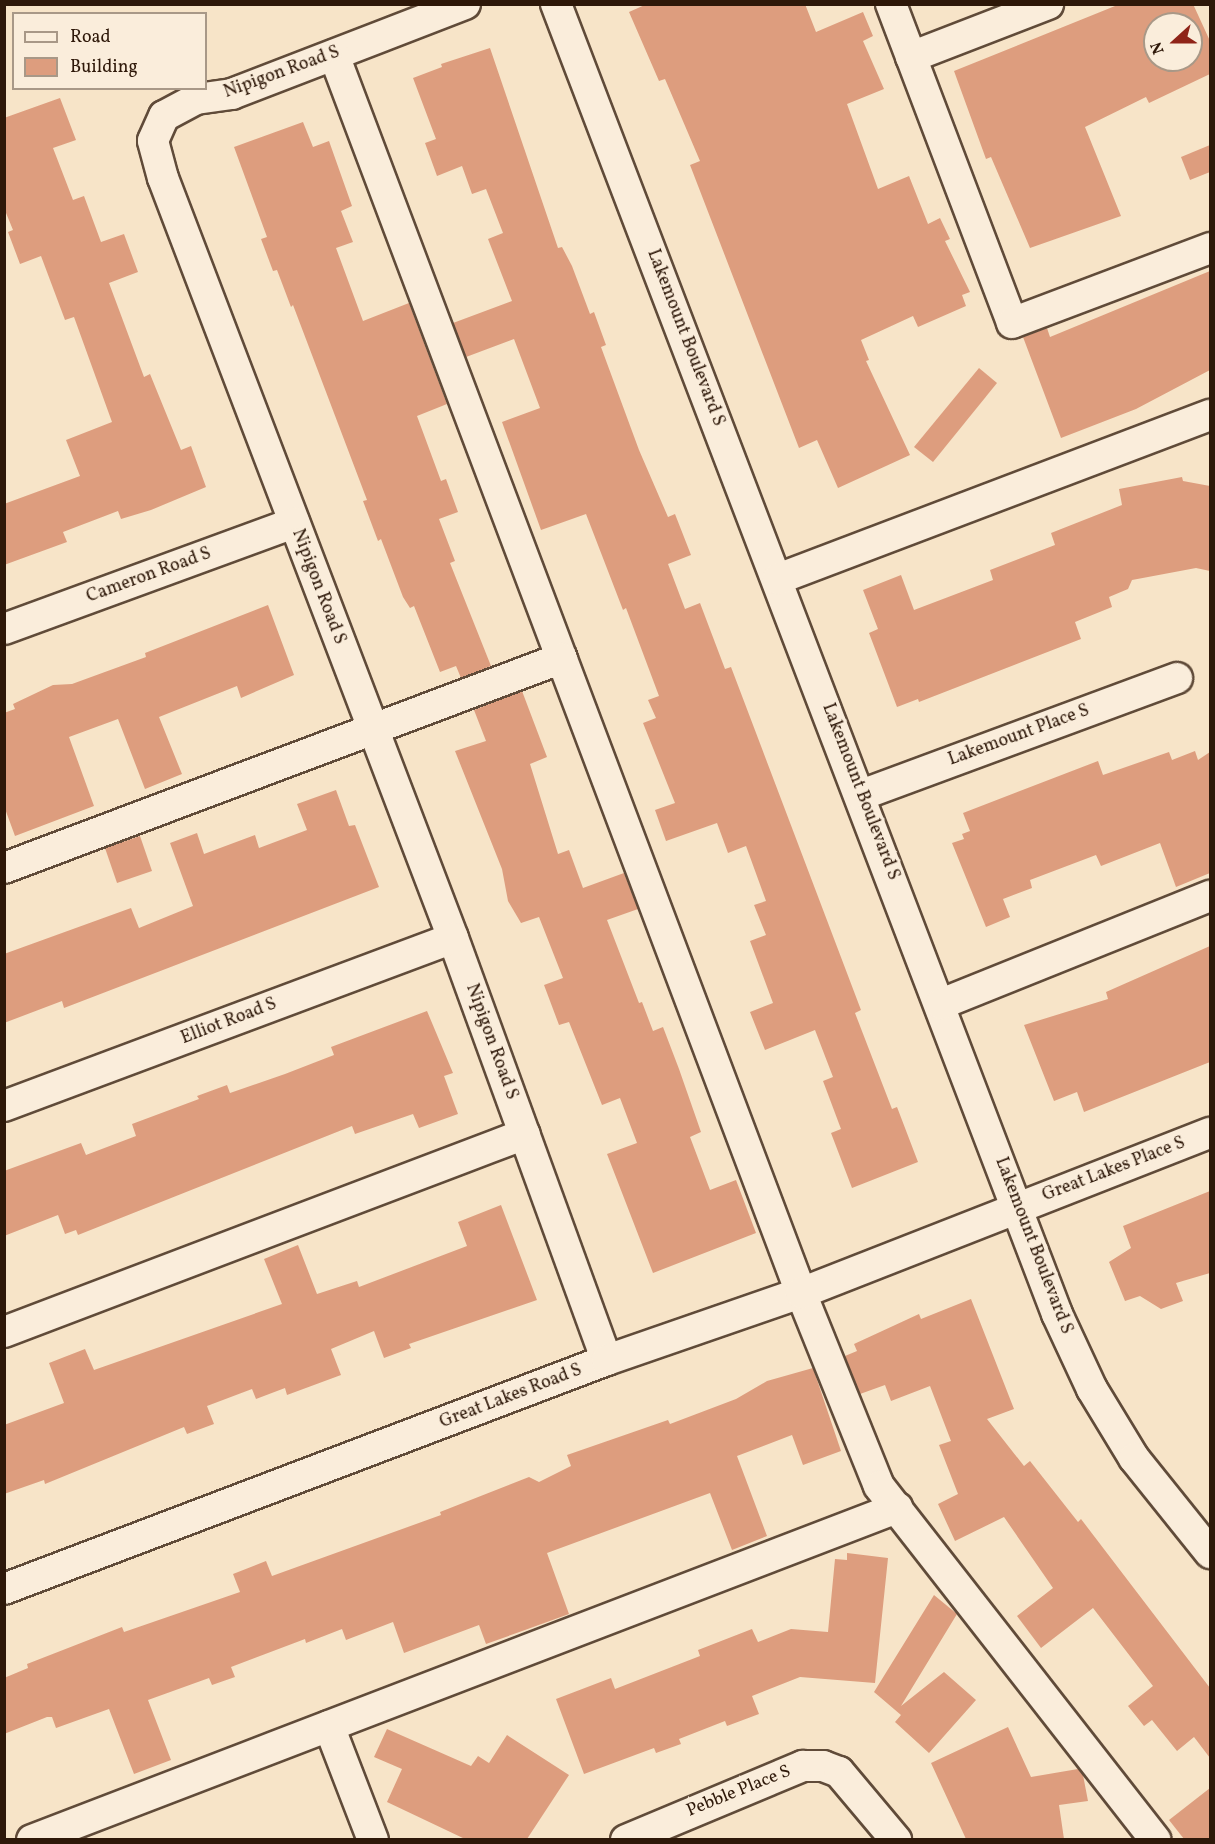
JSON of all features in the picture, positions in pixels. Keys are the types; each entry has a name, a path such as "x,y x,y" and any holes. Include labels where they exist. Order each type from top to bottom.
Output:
{"street":[{"name":"Nipigon Road S","path":"465,4 232,94 196,99 164,116 153,141 163,178 453,938 608,1360"},
{"name":"Lakemount Boulevard S","path":"556,4 941,1004 1057,1314 1092,1389 1134,1458 1210,1553"},
{"path":"891,4 1012,323 1210,248"},
{"path":"911,57 1048,4"},
{"path":"334,55 801,1293 879,1486 1156,1839"},
{"path":"778,579 1210,415"},
{"name":"Cameron Road S","path":"4,629 294,523"},
{"path":"4,868 562,658"},
{"name":"Lakemount Place S","path":"861,795 1177,678"},
{"path":"941,1004 1210,896"},
{"name":"Elliot Road S","path":"4,1106 453,938"},
{"name":"Great Lakes Place S","path":"1018,1207 1210,1133"},
{"path":"4,1332 525,1134"},
{"name":"Great Lakes Road S","path":"4,1589 608,1360 801,1293 1018,1207"},
{"path":"32,1839 897,1508"},
{"path":"329,1726 373,1839"},
{"name":"Pebble Place S","path":"626,1839 803,1766 823,1766 839,1772 896,1839"}],"building":[{"path":"647,4 805,4 816,32 863,12 873,36 863,41 884,89 847,104 878,189 909,176 928,224 940,218 950,239 945,241 970,292 962,295 966,306 918,327 913,316 861,340 869,360 866,361 910,455 838,488 817,440 799,448 690,165 700,161 665,79 659,81 629,12"},
{"path":"1120,4 1193,4 1197,12 1143,12 1143,72 1203,72 1203,26 1210,41 1210,74 1149,103 1146,97 1085,127 1121,216 1030,248 991,157 986,159 954,71"},
{"path":"490,48 558,248 562,247 572,266 590,314 594,312 606,345 601,347 639,450 668,517 675,514 691,555 668,564 685,609 700,603 725,669 731,667 861,1010 855,1013 892,1109 897,1107 918,1162 852,1188 831,1133 841,1129 823,1081 833,1077 815,1030 765,1050 750,1012 773,1003 750,941 766,935 754,905 766,901 746,846 728,853 717,823 666,841 655,810 675,803 643,723 656,718 648,700 659,696 626,608 623,610 586,514 541,530 502,422 540,408 514,339 466,357 453,323 512,301 488,239 503,233 486,189 472,194 462,166 437,176 425,143 436,139 413,78 442,67 441,64"},
{"path":"60,98 76,140 53,148 73,200 84,196 101,242 124,234 138,272 109,283 144,377 150,374 181,450 191,446 206,487 151,510 121,519 118,511 63,532 67,542 4,565 4,504 80,476 66,440 112,422 74,317 65,320 41,256 20,264 8,232 13,230 4,208 4,118"},
{"path":"303,122 313,147 329,141 352,206 341,211 353,242 336,248 363,321 409,303 447,404 417,416 441,481 446,479 458,512 439,519 455,561 450,563 491,666 461,678 456,666 440,672 414,606 410,608 403,597 381,539 378,541 363,501 367,500 293,305 291,307 277,270 273,271 261,239 267,237 234,147"},
{"path":"1210,145 1210,172 1190,180 1181,157"},
{"path":"1210,271 1210,370 1136,409 1061,438 1023,337 1047,328 1050,337"},
{"path":"979,368 997,383 933,462 914,447"},
{"path":"1182,477 1183,481 1210,486 1210,571 1196,568 1132,580 1128,589 1109,597 1112,607 1075,622 1081,639 919,702 918,699 897,707 869,633 878,629 863,590 901,575 914,610 993,580 990,570 1055,545 1051,533 1122,505 1119,489"},
{"path":"268,605 294,675 241,698 237,686 159,717 182,774 145,789 118,719 69,737 94,806 15,836 4,806 4,713 15,709 13,704 53,685 72,684 146,657 145,653"},
{"path":"522,691 547,757 530,764 558,854 569,850 583,888 624,873 638,909 607,920 639,1003 642,1002 653,1031 663,1027 701,1132 690,1137 710,1190 736,1180 756,1233 653,1273 607,1154 637,1143 620,1098 602,1105 569,1022 559,1025 544,985 563,978 539,917 521,923 508,901 502,869 455,751 486,741 474,710"},
{"path":"1195,751 1198,760 1210,752 1210,873 1176,887 1160,843 1101,866 1096,855 1030,880 1032,888 1003,899 1010,917 986,927 952,843 964,839 962,834 970,831 963,813 1098,761 1103,775 1169,752 1172,760"},
{"path":"336,790 349,826 355,825 379,887 64,1008 62,1001 4,1023 4,954 131,908 139,928 193,906 170,843 197,833 204,854 255,835 259,848 307,830 297,804"},
{"path":"140,836 152,871 117,883 105,848"},
{"path":"1210,946 1210,1062 1084,1112 1077,1092 1054,1101 1024,1025 1108,999 1106,992"},
{"path":"427,1011 453,1073 444,1076 458,1114 419,1128 413,1114 355,1134 352,1126 78,1235 76,1230 65,1234 58,1215 4,1236 4,1171 81,1143 86,1155 136,1136 132,1124 199,1099 197,1096 227,1085 230,1093 285,1074 334,1055 331,1047"},
{"path":"1210,1191 1210,1273 1176,1283 1183,1301 1161,1309 1140,1296 1125,1301 1109,1262 1131,1248 1123,1226"},
{"path":"501,1205 537,1300 409,1344 411,1348 384,1358 374,1331 331,1349 341,1375 287,1395 285,1388 256,1399 252,1389 207,1406 214,1424 187,1434 184,1427 45,1484 44,1480 4,1494 4,1425 64,1403 49,1363 85,1349 94,1370 282,1304 264,1259 298,1245 317,1294 357,1281 359,1287 467,1246 458,1222"},
{"path":"971,1299 1014,1409 987,1419 1024,1466 1030,1461 1078,1522 1081,1519 1210,1688 1210,1758 1194,1737 1177,1751 1152,1720 1144,1726 1128,1706 1153,1686 1093,1608 1041,1648 1017,1616 1053,1588 1004,1517 955,1541 938,1504 958,1494 939,1445 951,1441 930,1386 891,1401 885,1385 860,1394 845,1356 857,1351 854,1344 919,1314 921,1319"},
{"path":"813,1368 841,1451 803,1465 792,1435 737,1456 767,1536 732,1550 710,1493 547,1553 569,1614 525,1630 486,1644 479,1625 404,1653 393,1622 346,1640 342,1629 306,1643 305,1639 231,1667 235,1677 212,1685 209,1678 148,1700 171,1760 134,1774 109,1709 56,1728 52,1717 47,1717 4,1734 4,1678 28,1668 27,1664 122,1627 124,1632 240,1592 233,1574 266,1561 272,1576 441,1515 440,1512 529,1477 539,1482 571,1466 567,1455 668,1420 670,1424 736,1399 767,1381"},
{"path":"847,1553 888,1558 875,1683 800,1677 752,1696 759,1714 727,1726 725,1721 679,1739 681,1744 656,1753 654,1748 584,1774 556,1699 611,1678 615,1689 700,1656 698,1650 752,1629 758,1642 791,1629 828,1632 835,1559 847,1560"},
{"path":"934,1595 957,1614 901,1706 944,1672 976,1700 929,1753 895,1722 901,1715 874,1692"},
{"path":"1008,1727 1031,1777 1078,1769 1083,1775 1088,1801 1059,1805 1064,1839 966,1839 931,1763"},
{"path":"387,1729 471,1766 478,1756 489,1763 507,1735 569,1775 527,1839 465,1839 387,1802 402,1769 374,1757"},
{"path":"1210,1788 1210,1839 1184,1839 1169,1820"}]}
